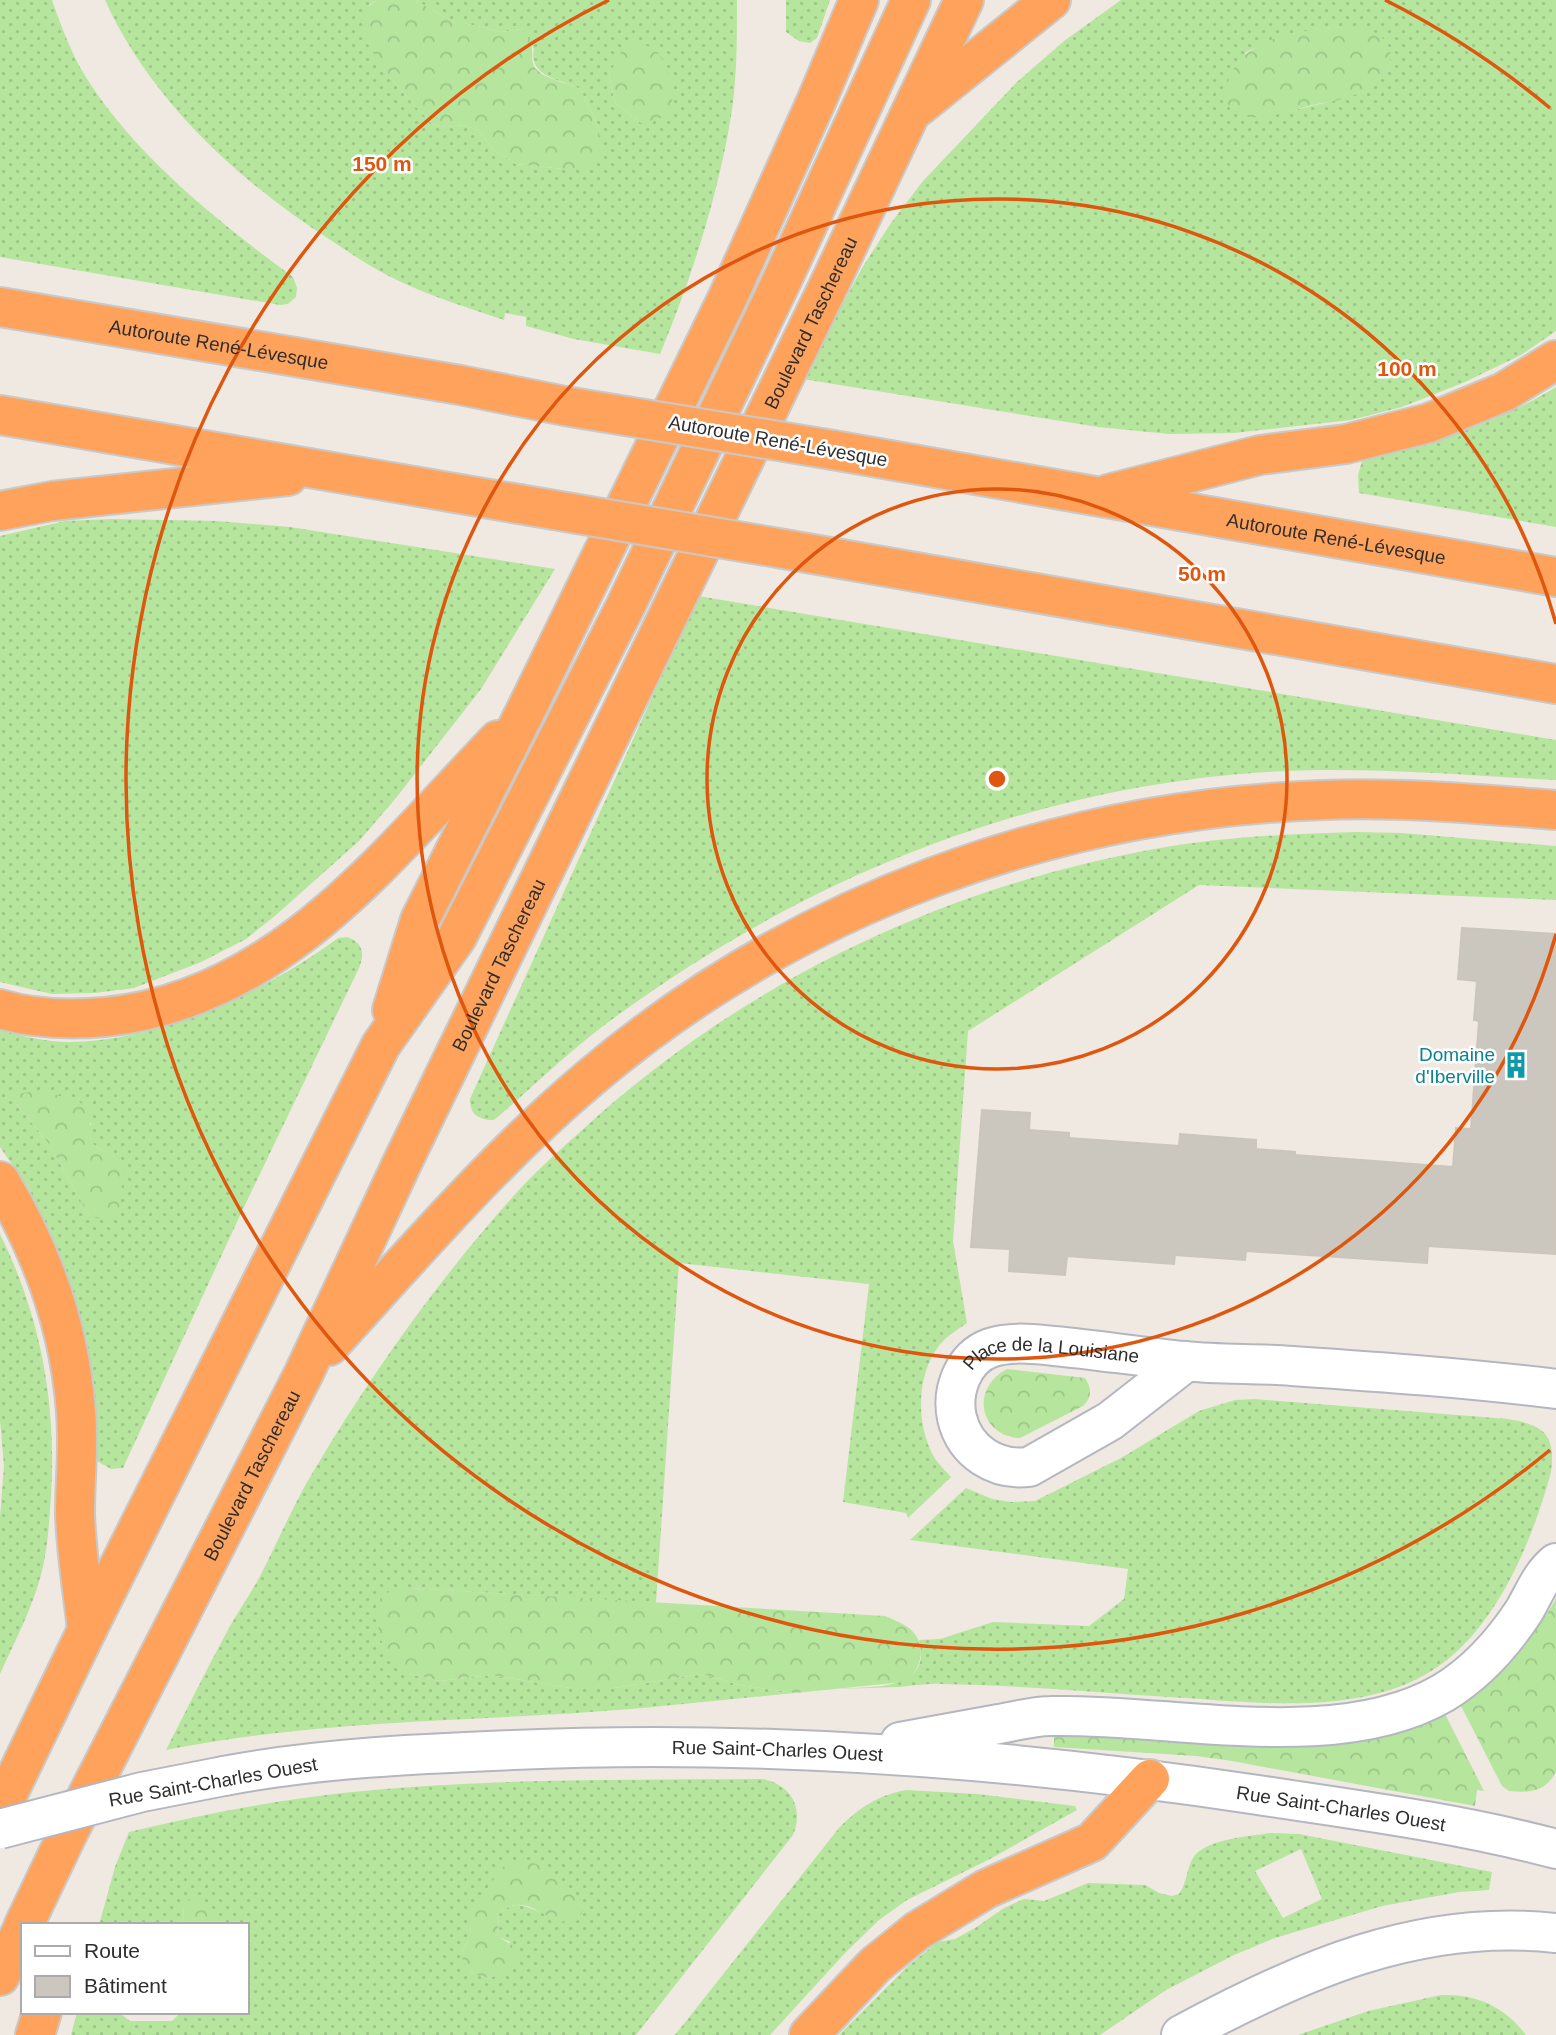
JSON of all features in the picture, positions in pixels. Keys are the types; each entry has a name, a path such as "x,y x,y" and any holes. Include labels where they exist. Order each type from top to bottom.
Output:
{"highway":[{"path":"381,1045 420,920 728,297 859,0"},
{"path":"0,1810 87,1630 381,1045 457,937 626,605 785,276 911,0"},
{"name":"Boulevard Taschereau","path":"25,1923 67,1835 304,1373 404,1158 667,620 964,0"},
{"path":"911,113 1051,0"},
{"name":"Autoroute René-Lévesque","path":"0,307 1556,577"},
{"path":"1096,497 1260,455 1346,444 1429,423 1504,392 1556,360"},
{"path":"0,415 1556,684"},
{"path":"0,511 52,501 332,471"},
{"path":"0,1009 33,1016 62,1018 119,1015 170,1004 241,974 283,950 339,903 526,710"},
{"path":"304,1373 520,1140 589,1079 652,1029 720,984 791,942 860,908 946,872 1041,841 1170,814 1243,805 1354,799 1433,801 1556,810"},
{"path":"0,1181 41,1263 57,1308 69,1359 76,1413 78,1460 75,1513 87,1630"},
{"path":"809,2035 875,1965 917,1931 986,1889 1092,1842 1150,1779"},
{"path":"55,1923 67,1835"},
{"name":"Boulevard Taschereau","path":"0,1976 21,1932"},
{"path":"35,2035 41,2014"}],"street":[{"name":"Place de la Louisiane","path":"1187,1362 1110,1421 1029,1467 998,1464 978,1454 964,1436 956,1415 957,1391 964,1370 978,1354 998,1345 1063,1347 1187,1362 1289,1365 1556,1389"},
{"path":"839,1752 1049,1716 1279,1726 1330,1726 1384,1717 1433,1698 1471,1674 1508,1632 1548,1569 1556,1563"},
{"name":"Rue Saint-Charles Ouest","path":"0,1829 130,1795 224,1776 343,1760 564,1748 687,1746 839,1752 1062,1769 1150,1779 1480,1832 1556,1849"},
{"path":"1181,2035 1264,1993 1337,1962 1383,1947 1457,1932 1500,1929 1556,1933"}],"green space":[{"path":"0,0 52,0 81,69 124,128 176,183 293,277 297,288 296,297 288,304 280,305 0,257"},
{"path":"105,0 377,0 369,5 382,63 395,84 432,124 446,127 464,125 478,130 493,149 516,164 564,169 599,127 580,89 547,76 536,66 534,49 521,29 502,32 455,23 415,0 737,0 737,48 732,112 717,186 681,299 660,354 574,339 526,326 526,317 505,313 504,320 425,292 375,268 300,220 233,167 173,106 124,37","holes":["616,62 641,123 615,103 609,75"]},
{"path":"377,0 415,0 455,23 502,32 521,29 530,42 537,70 552,79 580,89 599,127 600,154 589,167 564,169 516,164 493,149 478,130 464,125 446,127 432,124 395,84 366,42 362,17"},
{"path":"786,0 830,0 817,38 810,43 799,41 786,32"},
{"path":"1121,0 1556,0 1556,331 1521,355 1465,382 1402,407 1351,420 1234,433 1169,434 1098,427 803,379 862,268 923,181 1017,82 1064,41","holes":["1343,27 1388,69 1367,87 1349,97 1278,114 1245,53 1292,34"]},
{"path":"1343,27 1371,31 1382,38 1389,48 1391,54 1388,68 1365,88 1346,98 1268,116 1245,116 1235,112 1226,102 1229,79 1248,52 1293,33"},
{"path":"638,43 659,54 667,70 672,91 671,108 667,114 641,123 615,103 609,75 624,46"},
{"path":"1556,387 1556,527 1359,493 1358,475 1362,461 1462,432 1510,412"},
{"path":"65,521 217,521 290,527 555,569 481,689 396,798 359,841 276,915 246,939 201,962 134,988 95,993 52,994 0,982 0,536"},
{"path":"698,596 1556,740 1556,780 1374,771 1266,772 1178,781 1091,797 1006,820 922,848 841,883 763,923 687,968 614,1018 494,1120 480,1118 474,1113 470,1099"},
{"path":"1357,832 1402,833 1556,846 1556,900 1199,885 968,1031 953,1241 967,1323 938,1347 926,1372 921,1401 928,1444 936,1460 951,1477 908,1518 906,1513 843,1502 869,1284 679,1263 656,1603 410,1588 410,1674 440,1681 491,1675 570,1688 614,1688 702,1674 740,1685 795,1693 605,1711 306,1730 166,1750 232,1622 258,1580 305,1485 357,1401 405,1331 456,1264 519,1190 562,1148 641,1080 706,1032 774,989 845,951 918,918 993,890 1070,867 1149,850 1253,837"},
{"path":"347,937 359,945 362,958 359,968 123,1468 111,1469 97,1461 94,1388 76,1304 48,1228 29,1189 0,1147 0,1030 43,1040 69,1042 140,1033 211,1010 245,994 278,977 338,938","holes":["14,1101 91,1123 91,1143 105,1152 90,1217 49,1144"]},
{"path":"39,1090 75,1100 89,1107 91,1143 105,1152 116,1153 123,1161 119,1208 108,1220 90,1217 49,1144 14,1101 14,1095"},
{"path":"0,1234 14,1265 36,1329 48,1395 52,1463 48,1534 42,1571 29,1611 0,1674 0,1517 4,1466 0,1420"},
{"path":"1007,1369 1085,1378 1090,1389 1088,1399 1083,1406 1020,1438 1006,1435 995,1429 988,1420 984,1399 995,1377"},
{"path":"1254,1399 1508,1419 1530,1424 1544,1433 1551,1448 1551,1472 1524,1551 1497,1602 1481,1625 1443,1663 1414,1681 1381,1693 1310,1703 1238,1702 970,1685 930,1684 840,1689 874,1687 908,1678 920,1662 919,1640 940,1639 993,1622 1089,1626 1124,1599 1128,1569 910,1540 966,1488 992,1499 1011,1502 1035,1501 1121,1458 1199,1411 1235,1400"},
{"path":"410,1588 885,1616 913,1632 918,1639 921,1654 916,1670 904,1682 795,1693 740,1685 702,1674 614,1688 570,1688 491,1675 440,1681 410,1674 389,1658 380,1638 376,1615 380,1599 391,1590"},
{"path":"1556,1599 1556,1772 1547,1784 1536,1790 1509,1791 1502,1786 1459,1702 1513,1656 1536,1629"},
{"path":"1444,1712 1484,1791 1477,1790 1475,1806 1232,1761 1196,1756 1054,1747 1054,1733 1330,1745 1360,1741 1388,1733"},
{"path":"763,1779 788,1792 796,1807 793,1835 636,2035 71,2035 76,2014 121,2014 130,2021 172,2021 179,2014 248,2014 248,1923 215,1923 183,1905 184,1923 100,1923 115,1867 129,1832 208,1814 316,1796 396,1788 553,1781","holes":["489,1887 577,1921 516,1905 498,1914 499,1937 510,1942 497,1976 483,1977 471,1972 462,1952 470,1937 472,1910 481,1902"]},
{"path":"906,1790 977,1794 1075,1806 1077,1810 990,1859 907,1900 879,1920 770,2035 675,2035 839,1828 870,1803"},
{"path":"1271,1833 1299,1834 1492,1872 1489,1890 1459,1892 1382,1906 1275,1938 1234,1955 1166,1990 1100,2035 839,2035 909,1965 938,1942 955,1939 1004,1908 1024,1899 1044,1901 1088,1883 1145,1885 1159,1893 1172,1896 1179,1894 1184,1885 1193,1858 1207,1846 1240,1837","holes":["1301,1849 1322,1899 1283,1918 1255,1871"]},
{"path":"525,1859 544,1868 567,1885 583,1911 577,1921 565,1922 528,1906 509,1907 498,1914 499,1937 515,1947 517,1966 500,1976 478,1975 466,1967 462,1958 470,1935 472,1910 503,1867 510,1862"},
{"path":"195,1898 209,1910 218,1923 184,1923 185,1900"},
{"path":"1441,1995 1466,1997 1499,2009 1526,2035 1298,2035 1368,2011"}],"building":[{"name":"Domaine d'Iberville","path":"1462,928 1556,934 1556,1254 1428,1246 1427,1263 1246,1251 1245,1260 1175,1255 1174,1264 1067,1256 1065,1275 1009,1271 1010,1249 971,1247 982,1110 1030,1113 1029,1130 1069,1133 1069,1138 1179,1146 1180,1134 1256,1140 1256,1149 1295,1152 1295,1155 1453,1167 1456,1128 1471,1129 1479,1021 1474,1020 1477,981 1458,979"}],"place":[{"name":"Domaine d'Iberville","path":"1516,1065"}]}
